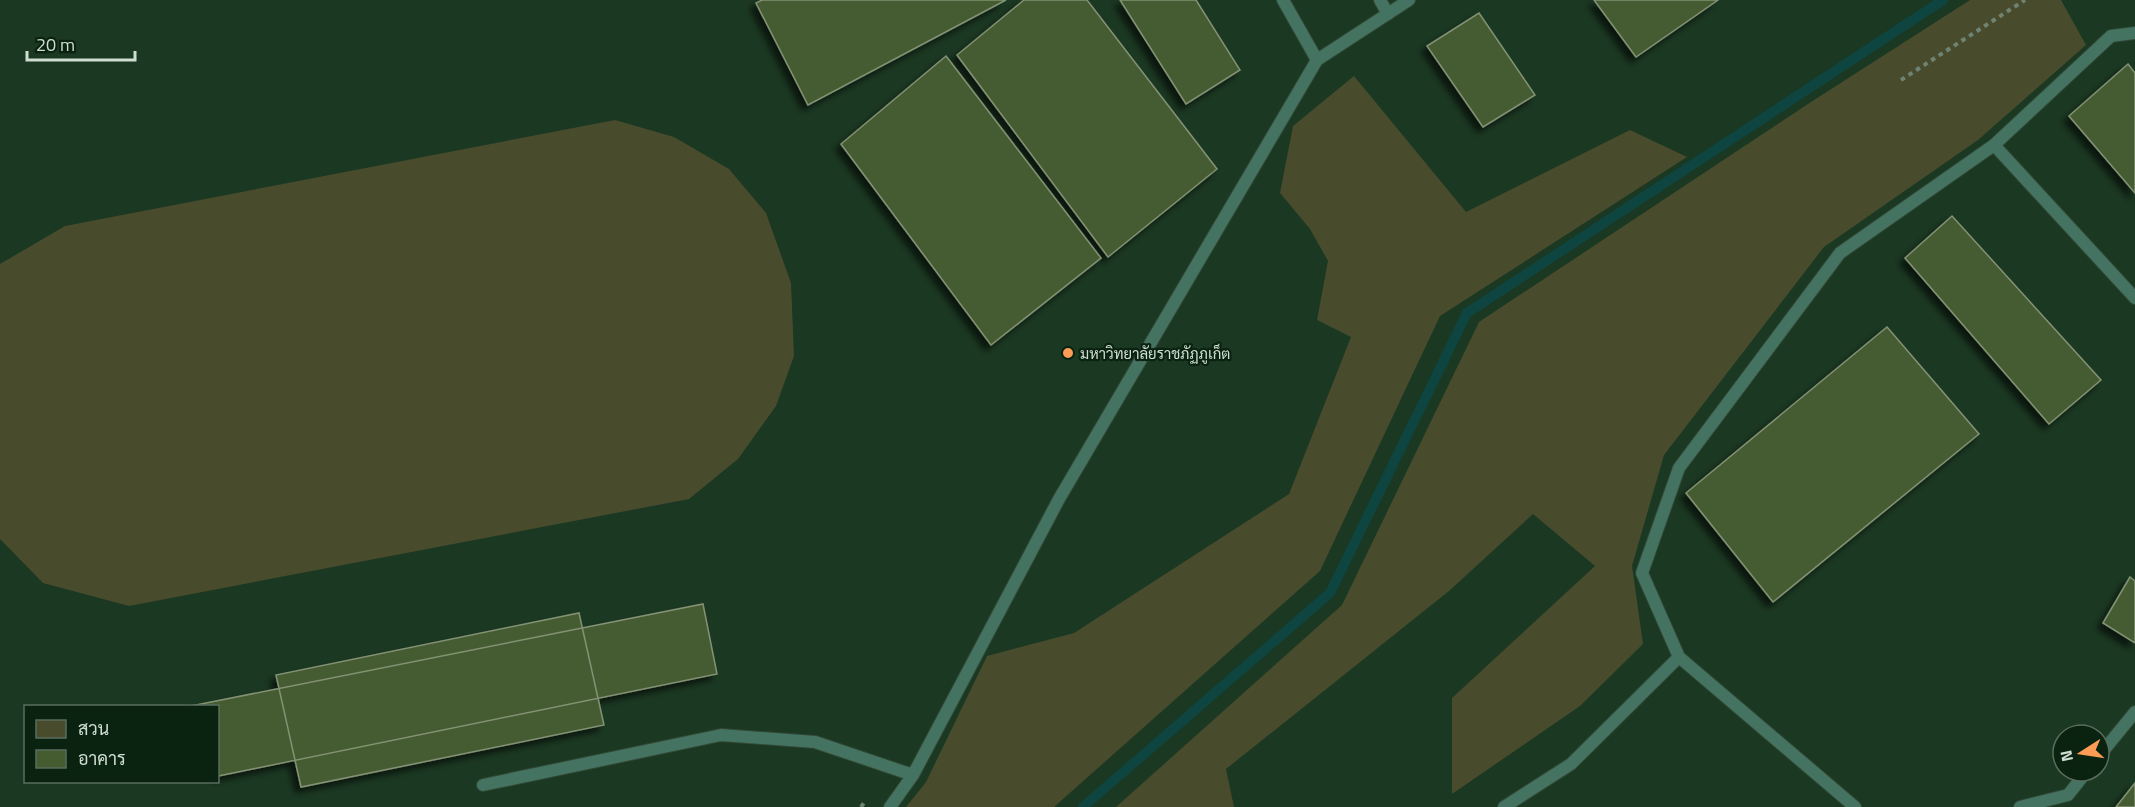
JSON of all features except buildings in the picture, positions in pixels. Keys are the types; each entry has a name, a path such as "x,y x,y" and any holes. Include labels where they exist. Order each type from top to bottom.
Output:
{"lane":[{"path":"1283,0 1317,60"},
{"path":"1380,0 1388,14"},
{"path":"890,807 913,776 1059,499 1317,60 1409,0"},
{"path":"1855,807 1679,657 1642,573 1679,468 1840,253 1994,145 2111,36 2135,33"},
{"path":"1994,145 2135,298"},
{"path":"1504,807 1571,764 1679,657"},
{"path":"2111,741 2135,712"},
{"path":"483,785 721,735 815,742 913,776"},
{"path":"2020,807 2067,795 2077,783"}],"path":[{"path":"1901,80 2025,0"}],"shaded area":[{"name":"มหาวิทยาลัยราชภัฏภูเก็ต","path":"0,0 2135,0 2135,807 0,807"}],"green space":[{"path":"1970,0 2061,0 2086,45 1978,140 1824,247 1664,455 1632,566 1643,644 1580,706 1452,794 1452,698 1595,566 1533,514 1449,591 1226,769 1234,807 1116,807 1342,605 1479,322 1811,102"},
{"path":"1354,76 1466,212 1630,130 1687,157 1440,316 1320,571 1054,807 906,807 926,782 987,656 1074,633 1289,494 1351,337 1317,320 1328,261 1310,229 1280,193 1293,126"},
{"path":"615,120 674,137 729,169 766,213 791,283 794,356 776,406 738,459 689,499 129,606 43,583 0,539 0,264 65,226"}],"waterway":[{"path":"1083,807 1330,593 1467,313 1943,0"}],"place":[{"name":"มหาวิทยาลัยราชภัฏภูเก็ต","path":"1068,353"}]}
